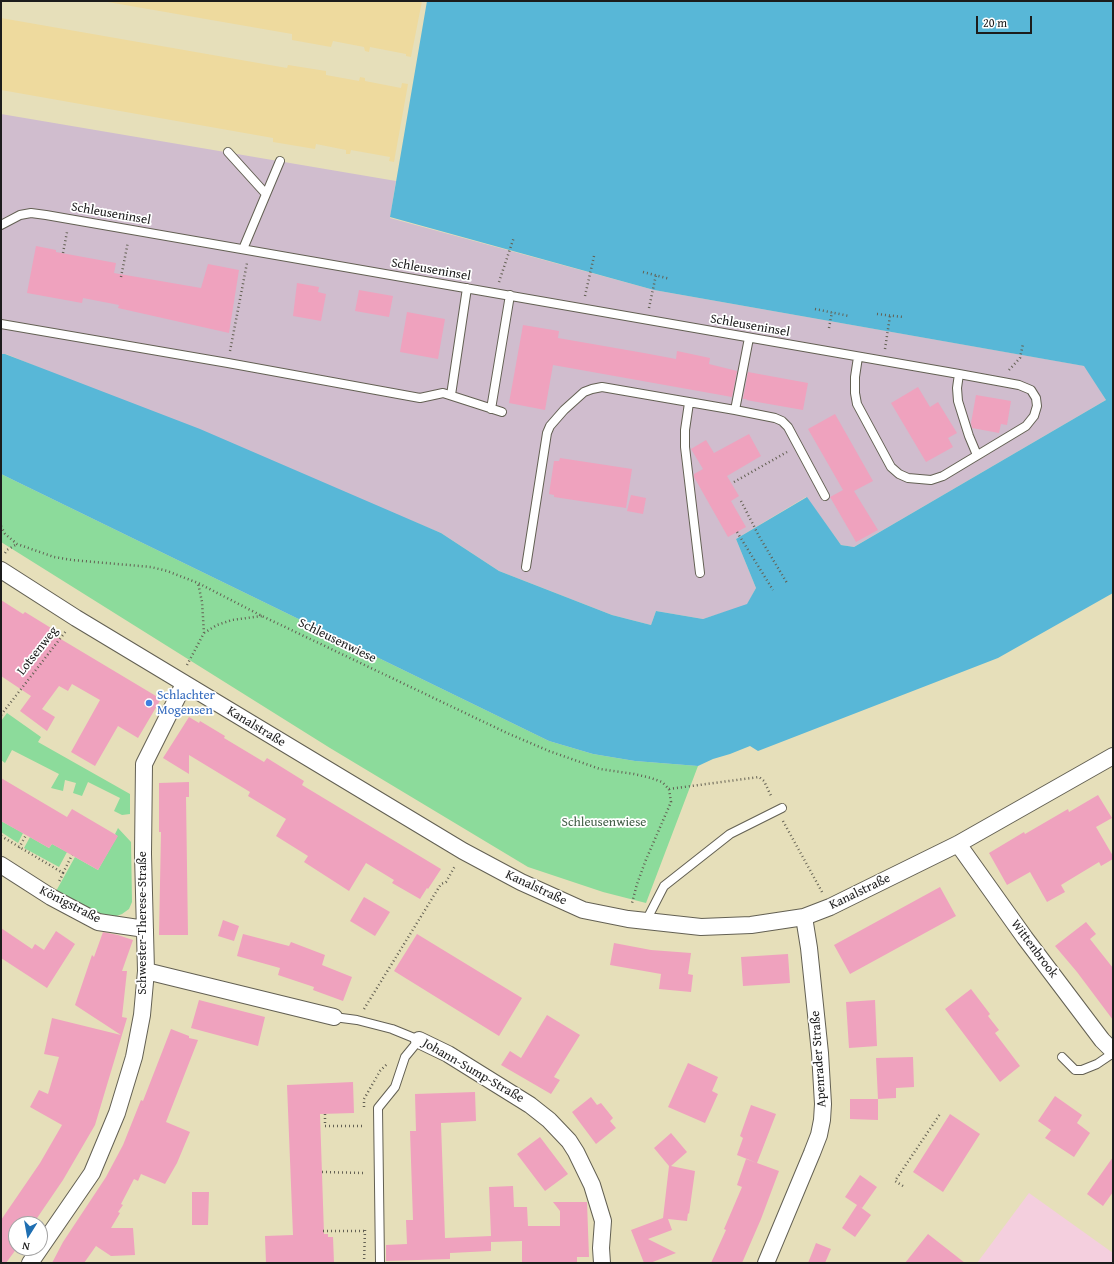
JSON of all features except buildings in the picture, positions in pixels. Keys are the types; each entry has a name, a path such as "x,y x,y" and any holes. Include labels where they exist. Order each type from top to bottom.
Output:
{"street":[{"name":"Kanalstraße","path":"1,570 184,684 464,851 521,882 582,910 628,919 701,926 751,925 804,917 830,907 958,844 1113,756"},
{"name":"Schwester-Therese-Straße","path":"30,1263 74,1202 92,1173 112,1127 134,1057 142,1015 146,971 143,854 144,764 184,684"},
{"name":"Wittenbrook","path":"958,844 1025,938 1102,1040 1113,1052"},
{"name":"Königstraße","path":"1,866 51,897 98,922 145,929"},
{"name":"Apenrader Straße","path":"766,1263 812,1153 822,1120 823,1104 820,1053 809,948 804,917"},
{"name":"Johann-Sump-Straße","path":"146,971 334,1017"},
{"name":"Johann-Sump-Straße","path":"419,1040 448,1054 530,1104 550,1120 568,1141 576,1152 590,1180 603,1221 601,1248 602,1263"}],"lane":[{"path":"228,152 266,194"},
{"path":"246,250 266,194 280,161"},
{"name":"Schleuseninsel","path":"1,225 20,214 31,213 959,374 1019,386 1031,390 1036,398 1037,406 1034,416 1026,426 943,476 931,480 908,478 899,474 891,467 857,404 854,377 858,357"},
{"path":"451,395 468,288"},
{"path":"491,409 510,295"},
{"path":"1,324 420,398 443,393 502,412"},
{"path":"735,410 749,338"},
{"path":"959,374 956,388 958,401 969,436 977,455"},
{"path":"526,567 547,432 550,426 564,410 584,392 602,387 735,410 775,418 782,421 788,427 824,496"},
{"path":"689,402 685,430 685,447 700,573"},
{"path":"646,921 664,886 730,834 782,808"},
{"name":"Johann-Sump-Straße","path":"334,1017 357,1020 392,1029 419,1040"},
{"path":"380,1263 378,1108 394,1087 405,1057 419,1040"},
{"path":"1062,1058 1075,1070 1082,1070 1097,1064 1113,1052"}],"path":[{"path":"64,254 69,219"},
{"path":"121,277 130,230"},
{"path":"494,293 505,266 514,237"},
{"path":"228,363 246,250"},
{"path":"582,308 594,256"},
{"path":"642,272 670,278"},
{"path":"652,294 656,275"},
{"path":"815,309 849,316"},
{"path":"829,328 832,312"},
{"path":"877,314 903,317"},
{"path":"888,334 890,316"},
{"path":"1020,358 1023,344"},
{"path":"734,482 798,446"},
{"path":"741,501 760,538 787,583"},
{"name":"Schleusenwiese","path":"1,526 5,534 17,544 54,557 152,567 198,583 262,616 506,733 549,751 600,769 634,774 662,782 669,789 671,802 637,884 628,919"},
{"path":"737,532 772,590"},
{"path":"4,554 7,550 17,544"},
{"path":"198,583 202,602 204,633"},
{"path":"184,684 187,663 204,633 217,625 232,620 262,616"},
{"name":"Lotsenweg","path":"1,715 76,618"},
{"path":"19,848 26,835"},
{"path":"1,836 63,873"},
{"path":"51,897 72,855"},
{"path":"357,1020 441,884 446,882 448,879"},
{"path":"324,1114 325,1126 364,1126"},
{"path":"902,1186 895,1181 940,1114"},
{"path":"322,1172 364,1173 364,1180"},
{"path":"364,1224 364,1263"},
{"path":"323,1231 364,1231"}],"shaded area":[{"path":"1,114 396,181 390,218 654,290 1085,366 1106,400 854,547 841,545 806,497 736,539 756,588 747,605 703,619 656,611 651,625 612,615 499,571 441,533 6,354 1,354"},
{"path":"1029,1193 1113,1253 1113,1263 977,1263"}],"green space":[{"name":"Schleusenwiese","path":"1,474 549,741 593,754 635,761 698,766 646,903 603,892 528,867 330,748 1,542"},
{"path":"7,713 41,737 38,742 130,794 130,814 122,815 114,811 120,798 88,782 82,796 73,793 76,783 65,780 63,791 51,788 59,774 12,750 5,763 1,760 1,721"},
{"path":"1,821 23,833 18,843 1,832"},
{"path":"118,828 131,842 132,902 129,909 114,917 101,916 55,893 75,857 98,870 117,836 115,834"},
{"path":"30,837 49,848 52,844 67,852 59,867 24,848"}],"sand":[{"path":"102,1 422,1 411,57 406,56 406,54 370,47 369,52 365,51 364,47 333,41 331,47 292,40 292,34"},
{"path":"1,18 287,68 288,65 326,71 326,75 359,81 360,77 365,78 365,81 401,88 402,83 408,84 394,162 389,161 390,157 351,150 350,154 346,154 346,150 316,144 315,149 273,142 273,138 1,90"}],"water":[{"path":"427,1 1113,1 1113,593 998,658 758,751 750,746 698,766 635,761 593,754 549,741 1,474 1,354 5,354 200,429 441,533 499,571 612,615 651,625 656,611 703,619 747,604 756,588 736,539 807,497 841,545 854,547 1106,400 1084,366 654,290 390,217"}],"place":[{"name":"Schlachter Mogensen","path":"149,703"}]}
